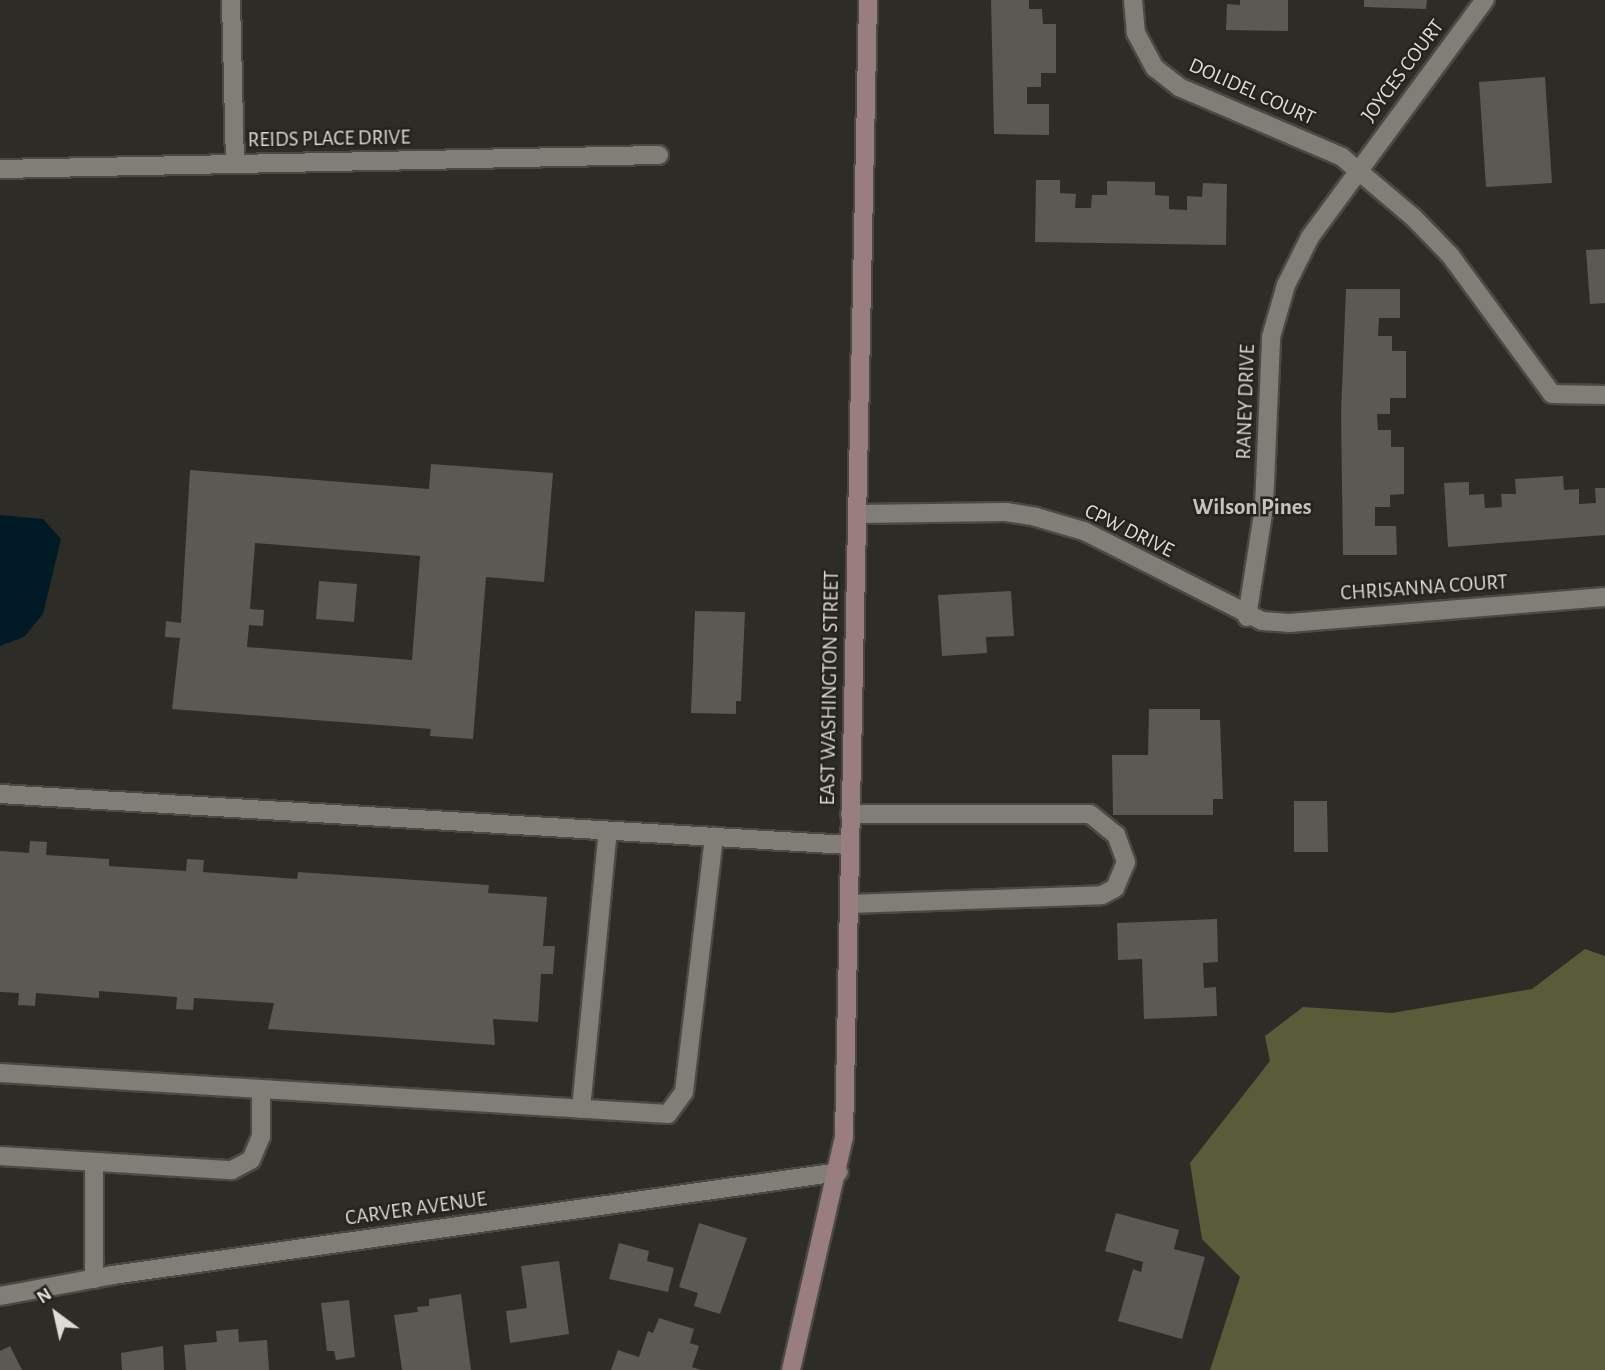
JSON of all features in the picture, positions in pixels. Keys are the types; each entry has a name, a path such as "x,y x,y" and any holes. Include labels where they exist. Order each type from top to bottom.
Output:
{"main road":[{"name":"EAST WASHINGTON STREET","path":"791,1370 839,1172 845,1124 868,0"}],"street":[{"path":"231,0 235,164"},
{"name":"DOLIDEL COURT","path":"1133,0 1144,52 1179,86 1329,151 1359,170"},
{"name":"JOYCES COURT","path":"1359,170 1485,0"},
{"name":"REIDS PLACE DRIVE","path":"0,169 659,155"},
{"path":"1359,170 1450,255 1552,394 1605,395"},
{"name":"RANEY DRIVE","path":"1247,617 1264,507 1271,337 1286,285 1310,237 1359,170"},
{"name":"CPW DRIVE","path":"857,514 1006,512 1036,517 1084,531 1247,617"},
{"name":"CHRISANNA COURT","path":"1247,617 1289,623 1605,597"},
{"path":"0,794 849,845"},
{"path":"849,904 1102,895 1115,888 1126,862 1116,835 1090,814 850,814"},
{"path":"581,1109 608,831"},
{"path":"0,1073 668,1114 684,1092 714,837"},
{"path":"0,1156 232,1170 251,1160 261,1137 261,1089"},
{"path":"94,1162 94,1279"},
{"name":"CARVER AVENUE","path":"0,1296 94,1279 839,1172"}],"green space":[{"path":"1585,949 1605,956 1605,1370 1210,1370 1240,1277 1202,1239 1190,1163 1270,1061 1265,1036 1303,1007 1392,1013 1532,989"}],"water":[{"path":"0,515 43,519 61,539 43,614 24,637 0,646"}],"building":[{"path":"991,0 1029,0 1029,9 1042,9 1043,24 1056,24 1056,73 1041,73 1041,87 1027,87 1027,104 1049,104 1049,135 994,134"},
{"path":"1240,0 1288,0 1288,31 1226,30 1227,4 1240,5"},
{"path":"1364,0 1427,0 1426,9 1364,7"},
{"path":"1545,77 1552,183 1486,187 1479,82"},
{"path":"1036,180 1060,180 1060,193 1076,194 1075,208 1091,208 1092,195 1107,195 1107,181 1155,182 1155,195 1169,196 1169,209 1187,210 1187,196 1202,197 1203,183 1227,184 1226,245 1035,242"},
{"path":"1605,249 1605,303 1590,304 1586,250"},
{"path":"1346,289 1400,289 1400,318 1379,318 1378,336 1392,336 1392,351 1406,351 1406,398 1390,398 1390,414 1377,414 1378,430 1391,430 1391,447 1404,447 1404,494 1390,495 1390,507 1375,507 1375,526 1396,526 1397,555 1343,555 1341,414"},
{"path":"431,464 553,473 544,582 486,577 473,739 430,736 431,729 172,709 180,638 165,637 166,621 181,623 190,470 429,489","holes":["255,543 420,556 412,660 247,647 249,625 263,626 264,610 250,609"]},
{"path":"1563,476 1564,490 1579,489 1579,504 1596,503 1595,488 1605,488 1605,535 1448,547 1444,483 1469,482 1469,495 1484,494 1485,508 1502,507 1501,494 1516,494 1515,479"},
{"path":"319,581 357,584 354,622 316,619"},
{"path":"1011,591 1014,636 986,637 987,653 942,656 938,595"},
{"path":"695,611 745,612 741,701 736,701 736,714 691,713"},
{"path":"1149,709 1200,709 1200,720 1220,720 1223,799 1213,799 1213,815 1113,815 1112,755 1148,755"},
{"path":"1294,801 1327,801 1328,852 1294,852"},
{"path":"30,841 47,842 46,855 109,859 109,866 186,871 187,859 204,860 203,872 297,879 298,872 489,885 488,893 547,897 543,946 555,946 553,974 541,974 538,1022 493,1019 495,1045 268,1029 274,1003 194,998 193,1010 176,1009 177,997 99,991 99,998 36,993 35,1006 18,1005 19,993 0,992 0,851 29,853"},
{"path":"1217,919 1218,962 1203,963 1204,988 1216,987 1217,1016 1144,1019 1142,959 1118,960 1117,923"},
{"path":"1116,1213 1179,1230 1174,1249 1205,1257 1182,1339 1118,1321 1133,1269 1141,1272 1143,1262 1105,1251"},
{"path":"699,1223 747,1238 720,1314 694,1306 698,1293 679,1287"},
{"path":"619,1243 649,1251 647,1261 674,1268 668,1292 609,1279"},
{"path":"559,1261 569,1334 510,1343 506,1311 527,1308 521,1266"},
{"path":"461,1294 471,1370 402,1370 394,1315 418,1312 417,1307 429,1306 429,1299"},
{"path":"349,1300 355,1357 336,1360 334,1351 327,1351 321,1303"},
{"path":"659,1318 694,1329 690,1343 699,1346 692,1367 701,1370 611,1370 618,1350 639,1357 648,1331 653,1333"},
{"path":"238,1329 239,1342 267,1340 269,1370 186,1370 184,1345 217,1342 216,1331"},
{"path":"10,1346 22,1370 0,1370 0,1351"},
{"path":"163,1346 164,1370 122,1370 121,1353"}],"district":[{"name":"Wilson Pines","path":"1252,508"}]}
